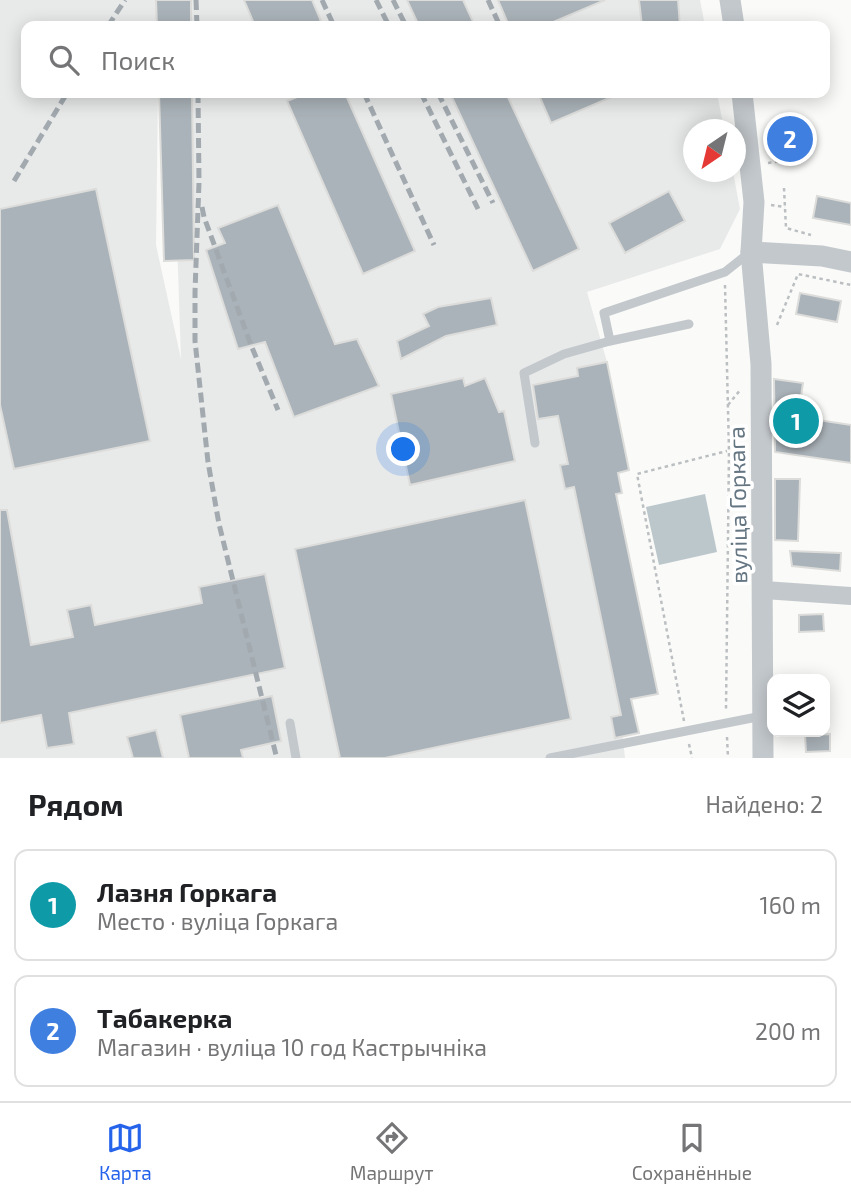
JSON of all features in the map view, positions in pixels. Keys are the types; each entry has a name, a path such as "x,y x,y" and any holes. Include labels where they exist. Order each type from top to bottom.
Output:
{"street":[{"path":"730,0 733,21"},
{"name":"вуліца Горкага","path":"743,98 754,202 751,251 761,364 763,758"},
{"path":"751,251 822,256 851,262"},
{"path":"764,590 851,596"}],"lane":[{"path":"610,341 604,313 725,272 751,251"},
{"path":"535,443 524,373 564,354 689,324"},
{"path":"550,758 762,716"},
{"path":"290,723 296,758"}],"path":[{"path":"784,188 786,228 811,235"},
{"path":"819,279 822,256"},
{"path":"725,272 729,451 726,723 728,758"},
{"path":"777,325 798,274 851,285"},
{"path":"728,405 761,364"},
{"path":"692,758 637,474 729,451"}],"shaded area":[{"path":"0,0 160,0 160,21 21,21 21,98 158,98 156,245 181,359 172,98 718,98 722,119 683,119 683,182 735,182 740,209 720,249 587,292 607,362 629,470 618,473 622,493 617,494 658,694 619,702 625,758 0,758"},
{"path":"168,0 700,0 704,21 169,21"},
{"path":"705,494 717,552 659,565 646,507"}],"building":[{"path":"156,0 191,0 191,21 157,21"},
{"path":"244,0 312,0 321,21 253,21"},
{"path":"407,0 463,0 473,21 417,21"},
{"path":"498,0 605,0 556,21 507,21"},
{"path":"639,0 678,0 680,21 641,21"},
{"path":"159,98 192,98 194,260 164,261"},
{"path":"294,98 347,98 415,251 363,274 287,101"},
{"path":"452,98 508,98 579,249 533,271"},
{"path":"540,98 609,98 551,123"},
{"path":"96,189 150,441 14,469 0,405 0,209"},
{"path":"669,191 685,221 625,253 609,223"},
{"path":"817,196 851,203 851,225 813,218"},
{"path":"278,205 335,344 357,339 379,386 294,417 265,342 238,349 206,250 225,243 218,228"},
{"path":"800,293 841,301 837,322 796,314"},
{"path":"491,298 497,325 446,336 401,359 397,341 429,326 423,314 438,307"},
{"path":"607,362 629,470 618,473 622,493 616,494 658,694 631,699 639,733 615,738 611,717 621,715 574,487 565,489 560,465 568,464 558,416 538,419 533,385 578,376 577,368"},
{"path":"463,378 465,386 485,378 499,412 504,411 515,461 410,485 391,394"},
{"path":"774,379 803,383 798,417 851,425 851,463 775,452"},
{"path":"775,479 800,479 798,541 775,540"},
{"path":"525,500 571,719 385,758 340,758 295,549"},
{"path":"0,510 7,510 31,645 73,637 67,610 91,605 95,625 202,603 199,587 265,574 285,668 69,713 74,744 47,748 41,715 0,723"},
{"path":"790,551 841,553 840,571 792,566"},
{"path":"823,614 824,631 799,632 799,615"},
{"path":"272,696 281,741 241,750 243,758 189,758 180,715"},
{"path":"156,730 163,758 133,758 127,737"},
{"path":"805,737 830,737 830,751 806,752"}],"railway":[{"path":"111,21 125,0"},
{"path":"196,0 197,21"},
{"path":"322,0 332,21"},
{"path":"376,0 386,21"},
{"path":"393,0 404,21"},
{"path":"488,0 498,21"},
{"path":"14,181 64,98"},
{"path":"198,98 195,341 208,462 219,524 276,755"},
{"path":"366,98 434,245"},
{"path":"423,98 478,209"},
{"path":"440,98 493,203"},
{"path":"202,207 251,345 278,410"}],"place":[{"name":"Табакерка","path":"790,139"},
{"name":"Лазня Горкага","path":"796,421"}]}
